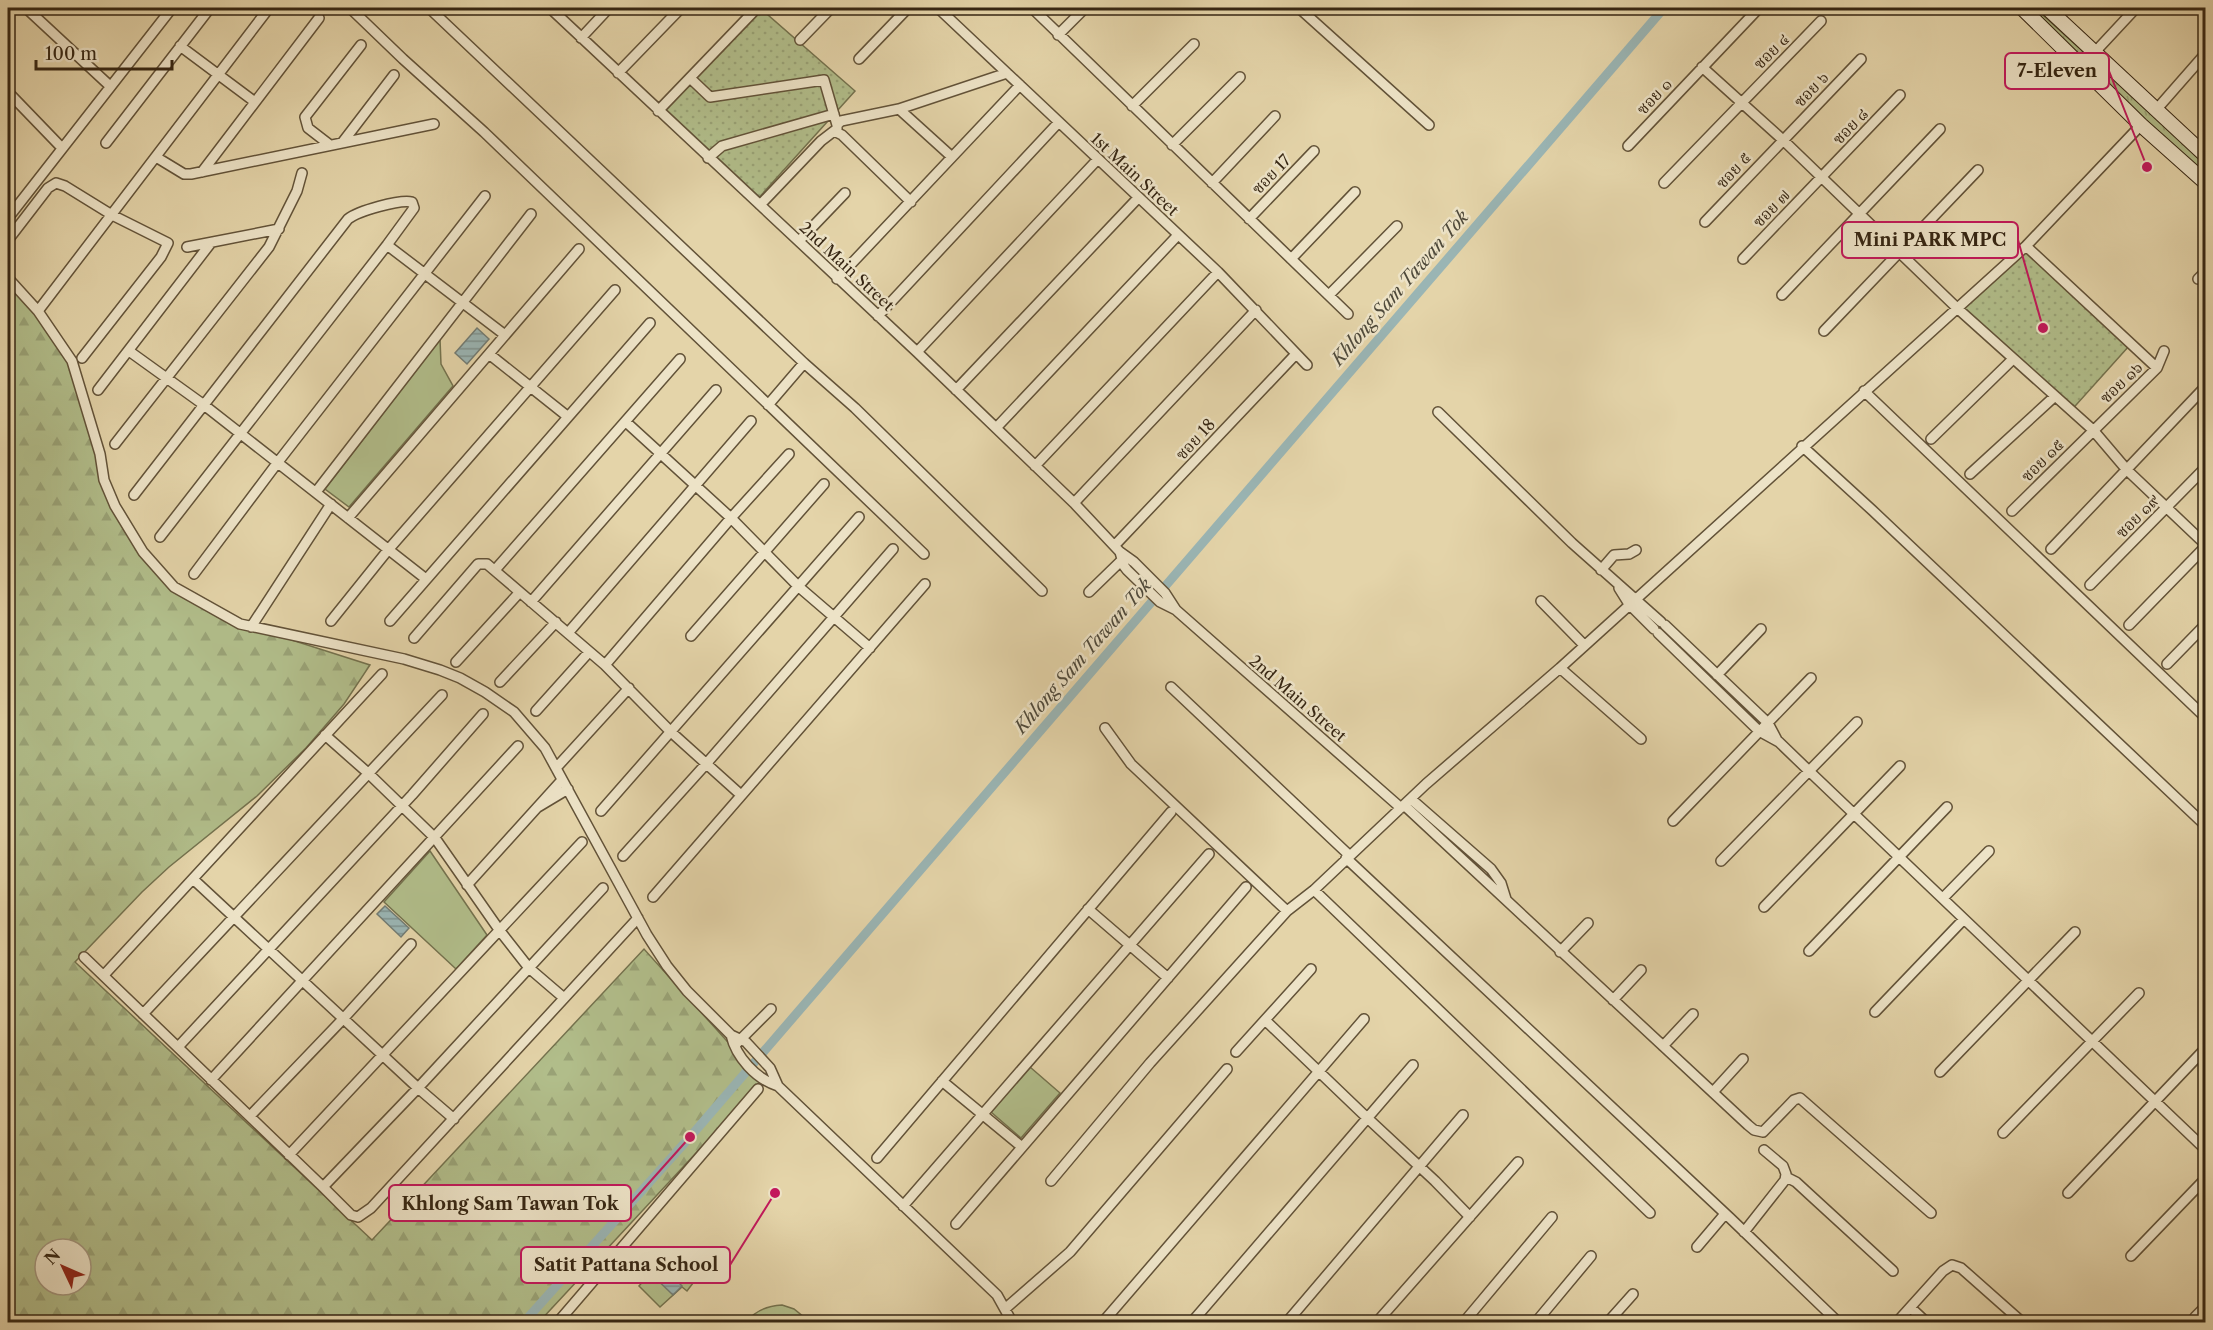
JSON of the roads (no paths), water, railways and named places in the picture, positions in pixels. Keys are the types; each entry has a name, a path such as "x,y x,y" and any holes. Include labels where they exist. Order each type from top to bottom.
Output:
{"main road":[{"path":"2022,8 2141,125 2205,183"},
{"path":"2047,8 2205,156"}],"street":[{"path":"26,8 110,86"},
{"path":"8,218 172,8"},
{"path":"106,143 210,8"},
{"path":"38,311 269,8"},
{"path":"350,8 484,132 924,554"},
{"path":"429,8 804,363 855,408 1042,591"},
{"name":"2nd Main Street","path":"550,8 917,352 1074,503 1121,553 1124,566 1147,582 1176,610 1406,804 1491,869 1501,883 1506,902 1560,952"},
{"path":"581,38 609,8"},
{"path":"618,73 681,8"},
{"path":"658,111 758,8"},
{"path":"800,40 831,8"},
{"path":"860,59 908,8"},
{"name":"1st Main Street","path":"938,8 1218,273 1307,365"},
{"path":"1032,8 1348,314"},
{"path":"1058,35 1085,8"},
{"path":"1299,8 1429,125"},
{"name":"ซอย ๑","path":"1628,146 1759,8"},
{"path":"2095,52 2136,8"},
{"path":"202,172 319,18"},
{"name":"ซอย ๔","path":"1664,183 1821,21"},
{"path":"1132,106 1194,44"},
{"path":"330,145 308,128 305,117 361,45"},
{"path":"180,46 255,102"},
{"path":"2156,110 2205,52"},
{"name":"ซอย ๖","path":"1783,140 1861,59"},
{"path":"1702,67 1783,140 1957,308 2093,430 2127,470 2205,546 2129,625"},
{"path":"760,204 830,132 837,129 841,121 900,109 1007,73"},
{"path":"342,143 394,75"},
{"path":"1172,145 1240,77"},
{"path":"690,78 710,97 824,80 837,129 911,202"},
{"path":"837,279 1020,85"},
{"path":"8,92 62,148"},
{"name":"ซอย ๘","path":"1821,177 1900,95"},
{"path":"900,109 952,157"},
{"path":"708,158 722,146 834,114"},
{"path":"1212,183 1275,116"},
{"path":"878,316 1059,122"},
{"path":"156,157 184,174 202,172 434,124"},
{"path":"1051,1181 1150,1063 1287,911 1314,890 1426,784 1560,668 1802,446 2026,246 2141,125"},
{"path":"1782,295 1940,129"},
{"name":"ซอย ๕","path":"1705,222 1783,140"},
{"name":"ซอย 17","path":"1249,219 1314,151"},
{"path":"917,352 1098,159"},
{"path":"1824,332 1978,170"},
{"path":"115,444 269,247 297,191 302,173"},
{"name":"ซอย ๗","path":"1743,259 1821,177"},
{"path":"8,240 48,188 56,183 168,243 161,257 82,358"},
{"path":"1291,259 1355,192"},
{"path":"799,241 845,193"},
{"path":"194,574 485,196"},
{"path":"956,390 1138,198"},
{"path":"135,495 348,219 354,214 405,201 412,202 414,208 387,245 160,537"},
{"path":"316,492 531,214"},
{"path":"1329,296 1396,226"},
{"path":"187,247 279,229"},
{"path":"996,428 1178,235"},
{"path":"98,390 210,244"},
{"path":"387,245 505,335"},
{"path":"2026,246 2157,368"},
{"path":"348,518 579,249"},
{"path":"2198,279 2205,271"},
{"path":"1035,466 1218,273"},
{"path":"8,278 38,311 72,362 100,454 104,480 115,506 143,552 174,587 240,624 404,658 460,678 514,712 545,748 652,943 687,991 731,1035 764,1080 778,1086 997,1295 1012,1323"},
{"path":"331,621 388,550 615,291"},
{"path":"1074,503 1256,310"},
{"path":"390,621 650,322"},
{"path":"129,351 241,433 426,579"},
{"name":"ซอย ๑๖","path":"2093,430 2157,368 2164,351"},
{"path":"489,354 567,416"},
{"name":"ซอย 18","path":"1089,592 1296,354"},
{"path":"495,570 680,358"},
{"path":"1931,439 2013,359"},
{"path":"768,405 804,363"},
{"path":"2050,549 2205,386"},
{"path":"531,602 716,390"},
{"path":"1864,390 2205,718"},
{"path":"1970,474 2054,397"},
{"path":"1438,412 1618,586 1760,731 1779,742 2205,1150"},
{"path":"568,633 752,421"},
{"path":"626,422 731,518 799,586 870,648"},
{"name":"ซอย ๑๕","path":"2012,511 2093,430"},
{"path":"1802,446 1881,518 2205,826"},
{"path":"605,665 789,454"},
{"name":"ซอย ๑๙","path":"2090,585 2205,467"},
{"path":"691,636 824,484"},
{"path":"251,627 331,504"},
{"path":"601,812 859,517"},
{"path":"623,856 893,549"},
{"path":"1601,570 1614,555 1629,554 1635,550"},
{"path":"414,638 478,564 482,562 487,564 605,665 671,732 741,795"},
{"path":"653,897 925,584"},
{"path":"456,662 519,592"},
{"path":"1541,601 1584,645"},
{"path":"500,682 556,622"},
{"path":"2167,664 2205,624"},
{"path":"1659,627 1717,675 1768,723 1779,742"},
{"path":"1717,675 1761,629"},
{"path":"536,711 589,652"},
{"path":"1560,668 1641,739"},
{"path":"104,975 382,674"},
{"path":"1673,821 1811,678"},
{"path":"1171,687 1838,1323"},
{"path":"556,768 629,688"},
{"path":"143,1014 442,695"},
{"path":"178,1047 483,714"},
{"path":"1721,861 1857,722"},
{"path":"1105,728 1131,764 1287,911"},
{"path":"325,735 435,838 500,931 529,968 564,998"},
{"path":"211,1080 518,746"},
{"path":"1764,907 1900,765"},
{"path":"467,885 562,780"},
{"path":"536,808 550,802 568,789"},
{"path":"1809,951 1947,807"},
{"path":"877,1158 1171,812"},
{"path":"289,1155 582,842"},
{"path":"1943,898 1989,851"},
{"path":"903,1206 1209,854"},
{"path":"193,879 302,982 454,1119"},
{"path":"956,1224 1245,887"},
{"path":"323,1187 603,888"},
{"path":"1314,890 1650,1212"},
{"path":"1088,909 1168,978"},
{"path":"84,957 351,1215 358,1218 364,1215 454,1119 638,918"},
{"path":"1875,1012 1964,919"},
{"path":"1588,923 1560,952 1748,1125 1754,1130 1763,1132 1794,1100 1800,1098 1931,1213"},
{"path":"1940,1071 2075,932"},
{"path":"250,1116 411,944"},
{"path":"1236,1052 1311,969"},
{"path":"1613,1000 1641,970"},
{"path":"2002,1133 2139,993"},
{"path":"739,1045 771,1009"},
{"path":"1663,1046 1693,1014"},
{"path":"1104,1322 1364,1019"},
{"path":"1265,1020 1470,1217"},
{"path":"739,1045 770,1068 778,1086"},
{"path":"2068,1193 2202,1052"},
{"path":"1713,1092 1743,1059"},
{"path":"1192,1323 1413,1065"},
{"path":"1006,1308 1070,1252 1227,1069"},
{"path":"942,1081 1022,1147"},
{"path":"558,1323 758,1089"},
{"path":"1287,1323 1463,1115"},
{"path":"1764,1150 1783,1166 1786,1177 1796,1182 1893,1271"},
{"path":"1377,1323 1518,1162"},
{"path":"1744,1232 1786,1177"},
{"path":"2131,1256 2205,1178"},
{"path":"1696,1247 1725,1214"},
{"path":"1464,1323 1552,1217"},
{"path":"1536,1323 1591,1256"},
{"path":"1897,1323 1943,1271 1952,1265 1961,1268 2022,1323"},
{"path":"1608,1323 1633,1294"},
{"path":"2195,1317 2205,1306"},
{"path":"1911,1308 1926,1323"}],"water":[{"path":"477,328 489,339 467,364 455,353"},
{"path":"385,906 409,928 401,937 377,914"},
{"path":"658,1261 682,1286 673,1295 648,1271"}],"waterway":[{"name":"Khlong Sam Tawan Tok","path":"524,1322 690,1137 1664,8"}],"place":[{"name":"7-Eleven","path":"2147,167"},
{"name":"Mini PARK MPC","path":"2043,328"},
{"name":"Khlong Sam Tawan Tok","path":"690,1137"},
{"name":"Satit Pattana School","path":"775,1193"}]}
